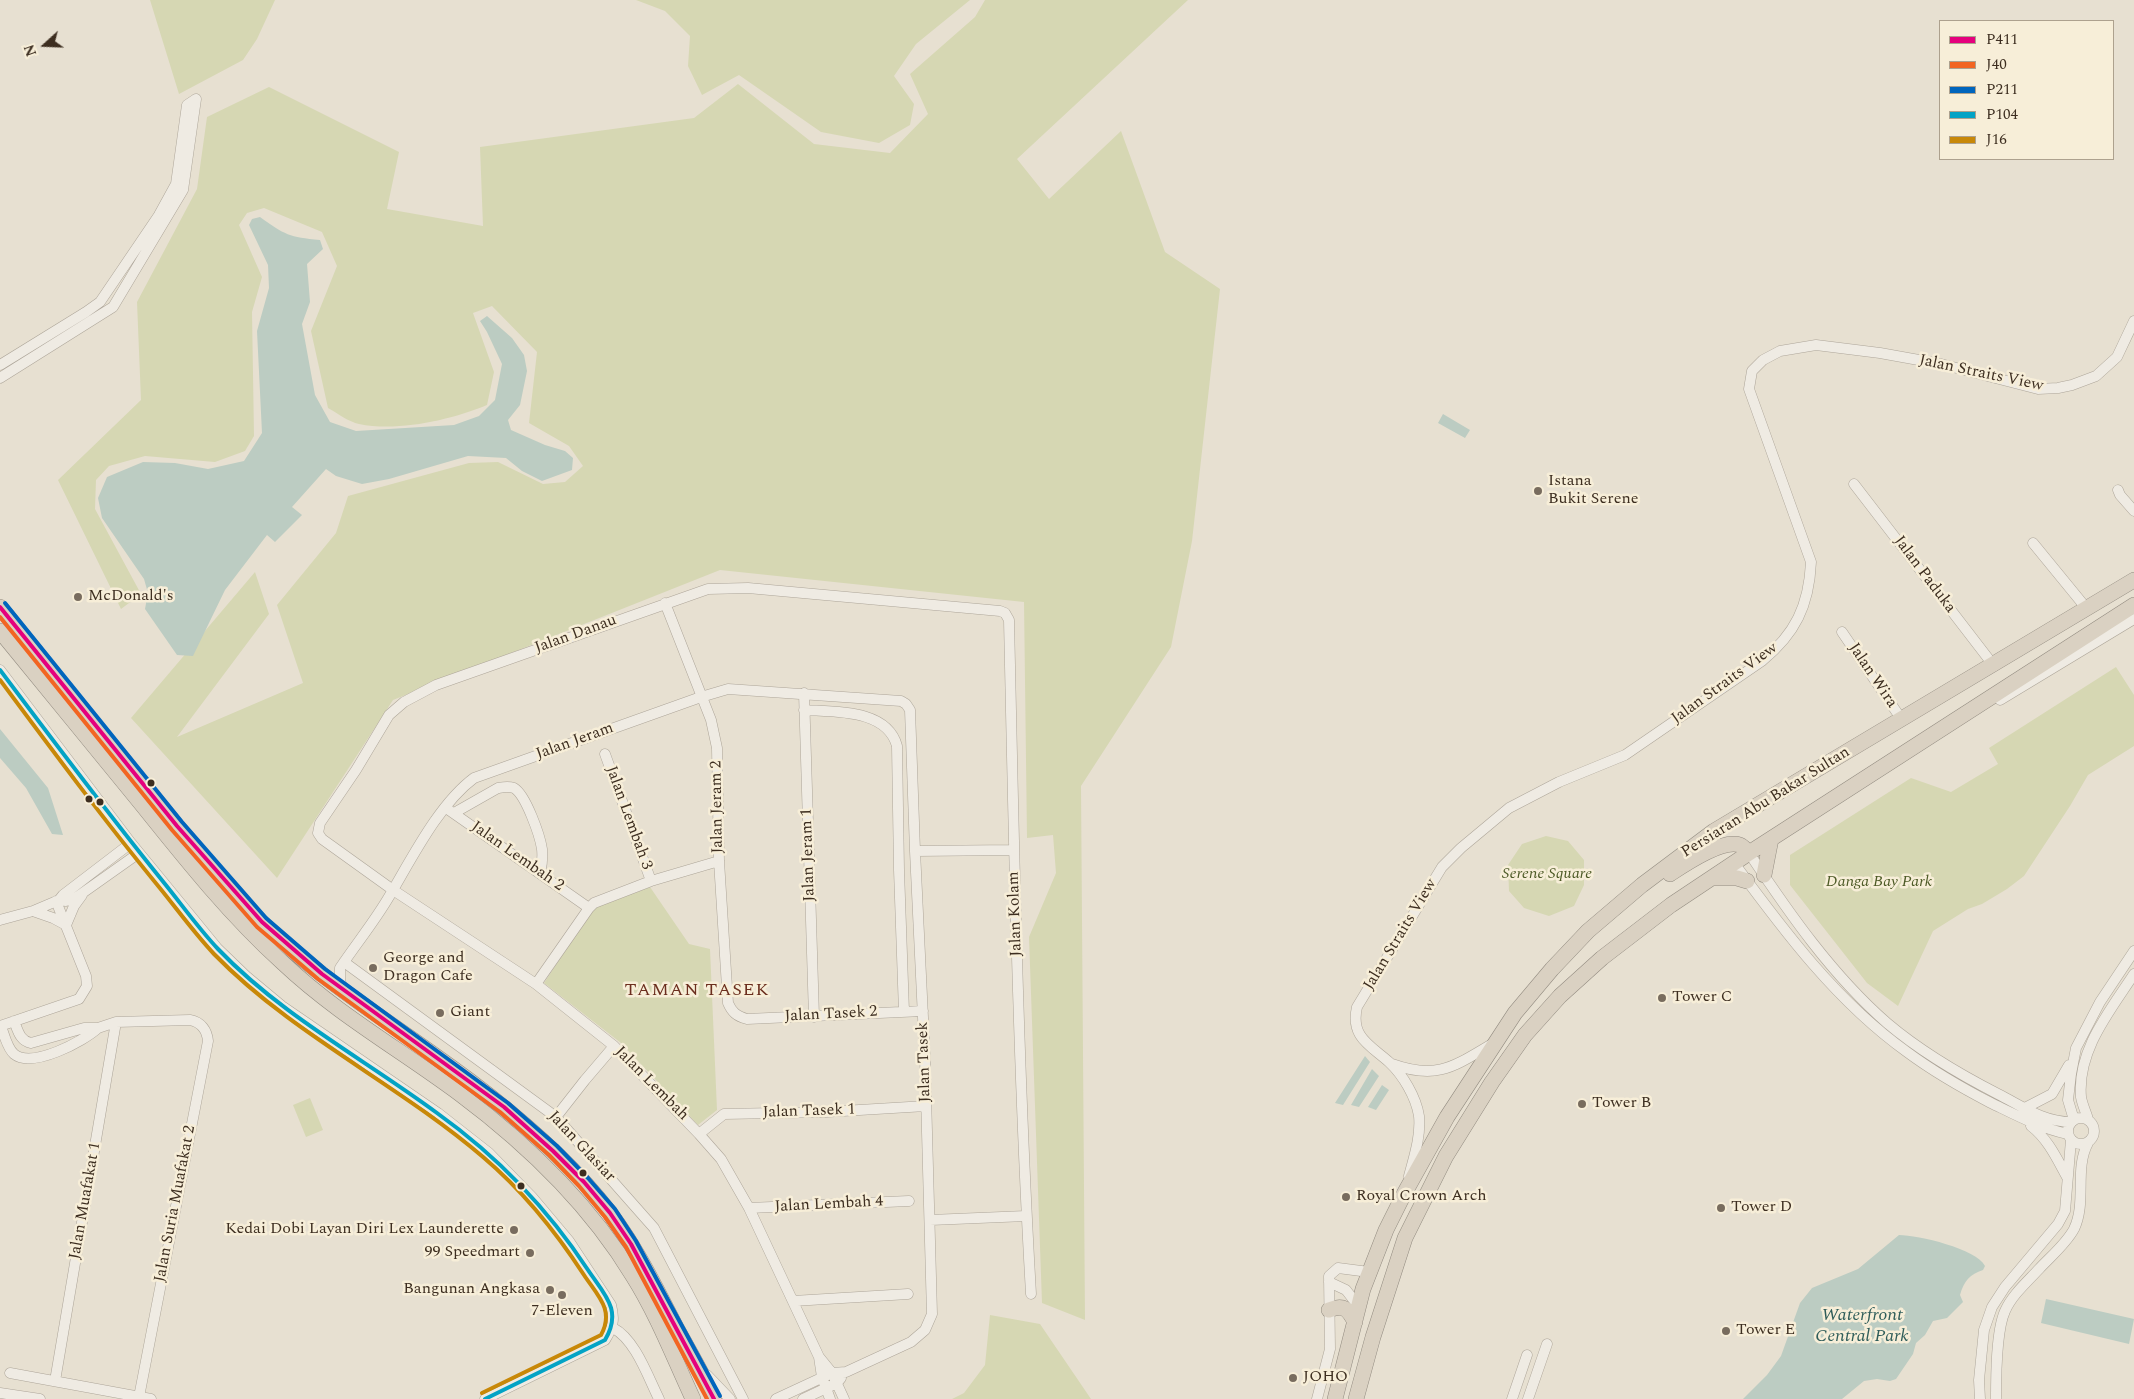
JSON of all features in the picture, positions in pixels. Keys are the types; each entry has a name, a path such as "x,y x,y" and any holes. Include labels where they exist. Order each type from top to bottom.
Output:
{"highway":[{"name":"Persiaran Abu Bakar Sultan","path":"1335,1399 1369,1272 1386,1230 1404,1194 1447,1116 1515,1013 1552,969 1588,931 1642,885 1714,831 1994,666 2134,580"},
{"name":"Persiaran Abu Bakar Sultan","path":"1356,1399 1373,1337 1405,1238 1446,1156 1492,1082 1525,1035 1560,996 1602,958 1671,905 1749,852 2134,605"},
{"path":"0,607 216,872 273,933 343,991 490,1096 585,1183 622,1229 649,1273 714,1399"},
{"path":"0,631 210,888 259,940 340,1012 486,1114 565,1187 611,1242 635,1279 693,1399"},
{"path":"1734,863 1728,844 1732,831 1742,822 1819,769"},
{"path":"1764,875 1771,839"},
{"path":"1614,910 1707,852 1728,844 1741,845 1749,852"},
{"path":"1712,878 1737,878 1747,881"},
{"path":"1329,1310 1341,1306 1346,1308 1355,1322"}],"street":[{"path":"0,365 100,302 159,215 176,184 186,105 196,98 183,190 113,307 0,378"},
{"name":"Jalan Straits View","path":"1404,1194 1417,1142 1419,1115 1410,1091 1391,1064 1363,1040 1357,1032 1354,1019 1357,1007 1442,867 1461,848 1509,808 1559,782 1625,755 1728,685 1780,646 1797,621 1804,606 1810,586 1811,562 1749,389 1752,371 1763,360 1780,351 1816,345 1880,353 1941,364 2038,389 2058,388 2096,376 2117,357 2134,321"},
{"name":"Jalan Paduka","path":"1854,484 1994,666"},
{"path":"2118,490 2120,495 2134,510"},
{"path":"2033,544 2087,610"},
{"name":"Jalan Danau","path":"393,890 322,839 318,828 389,715 396,708 436,685 708,589 748,588 1000,611 1005,613"},
{"name":"Jalan Jeram 2","path":"665,603 711,720 717,748 720,861 728,1003 738,1017"},
{"name":"Jalan Kolam","path":"1005,613 1008,620 1026,1216 1031,1294"},
{"path":"1959,718 1997,702 2134,619"},
{"name":"Jalan Wira","path":"1842,632 1902,720"},
{"path":"0,670 131,843 192,919 246,976 282,1006 438,1113 489,1153 532,1197 569,1242 611,1305 614,1317 613,1328 605,1340 485,1399"},
{"name":"Jalan Jeram","path":"342,965 393,890 420,845 450,810 464,785 474,778 728,689 901,701 906,704"},
{"name":"Jalan Jeram 1","path":"804,693 814,1017"},
{"name":"Jalan Tasek","path":"776,1399 822,1377 832,1373 846,1372 911,1342 925,1330 932,1314 923,1011 910,710 906,704"},
{"name":"Jalan Tasek","path":"804,710 853,713 883,725 895,738 897,746 904,1012"},
{"name":"Jalan Lembah 3","path":"605,754 651,881"},
{"path":"450,810 498,788 506,786 514,788 524,799 540,841 542,860 540,873"},
{"name":"Jalan Lembah 2","path":"450,810 589,908"},
{"path":"58,901 63,895 131,843"},
{"path":"915,851 1014,850"},
{"path":"1749,852 1833,968 1887,1022 1913,1043 2022,1114 2040,1133 2067,1178"},
{"path":"0,920 33,911 58,901 71,900 83,894 139,853"},
{"path":"536,984 589,908 600,899 651,881 720,861"},
{"path":"1734,863 1764,904 1822,975 1852,1005 1905,1051 1937,1073 2080,1144 2088,1142"},
{"name":"Jalan Lembah","path":"393,890 536,984 614,1046 700,1134 721,1159 749,1208 819,1357 832,1373 844,1399"},
{"path":"66,925 74,906 83,894"},
{"path":"58,901 86,976 87,986 79,999 0,1026 13,1054 24,1059 34,1059 64,1049 88,1038 98,1028"},
{"path":"33,911 66,925"},
{"path":"2022,1114 2052,1094 2063,1077 2100,1002 2134,951"},
{"path":"317,971 334,971 342,965"},
{"path":"342,965 340,980 343,991"},
{"name":"Jalan Glasiar","path":"342,965 556,1117 654,1228 743,1399"},
{"path":"1996,1399 1996,1380 2004,1312 2016,1294 2067,1239 2074,1228 2079,1212 2082,1154 2093,1137 2094,1130 2081,1099 2081,1082 2085,1057 2099,1027 2134,974"},
{"name":"Jalan Tasek 2","path":"738,1017 747,1019 814,1017 923,1011"},
{"name":"Jalan Suria Muafakat 2","path":"116,1022 190,1020 198,1023 205,1029 208,1040 139,1397"},
{"path":"14,1021 20,1037 26,1042 32,1043 84,1028 98,1028 116,1022"},
{"name":"Jalan Muafakat 1","path":"54,1381 116,1022"},
{"name":"Jalan Straits View","path":"1391,1064 1416,1071 1439,1072 1497,1041"},
{"path":"556,1117 614,1046"},
{"path":"1980,1399 1984,1330 1992,1307 2005,1287 2058,1224 2065,1211 2068,1128 2073,1121 2068,1100 2076,1048"},
{"name":"Jalan Tasek 1","path":"700,1134 724,1114 826,1112 926,1106"},
{"path":"2022,1114 2056,1122 2073,1121 2081,1118 2088,1119"},
{"name":"Jalan Lembah 4","path":"749,1208 909,1201"},
{"path":"930,1220 1026,1216"},
{"path":"1317,1399 1330,1349 1329,1276 1338,1268 1369,1272"},
{"path":"1329,1282 1346,1290 1359,1307"},
{"path":"793,1300 908,1294"},
{"path":"613,1328 622,1333 629,1342 659,1399"},
{"path":"1528,1399 1547,1344"},
{"path":"1512,1399 1527,1355"},
{"name":"Jalan Lembah","path":"819,1357 822,1377 830,1399"},
{"path":"698,1365 730,1399"},
{"name":"Jalan Tasek","path":"803,1399 837,1383 846,1372"},
{"path":"10,1373 151,1399"},
{"path":"0,1393 40,1399"}],"green space":[{"path":"150,0 275,0 257,39 243,60 179,94"},
{"path":"636,0 970,0 916,44 894,76 914,104 910,125 879,143 821,132 739,75 702,95 688,66 690,36 665,11"},
{"path":"985,0 1188,0 1017,159 1049,199 1121,131 1165,252 1220,289 1192,541 1171,647 1081,786 1085,1320 1042,1303 1029,937 1056,873 1053,835 1027,838 1024,602 720,570 393,700 277,878 131,718 255,572 269,614 177,737 303,683 277,605 336,533 348,496 469,463 498,462 543,484 565,482 583,466 569,446 529,423 537,352 492,306 473,313 494,372 487,405 441,420 390,427 359,424 347,419 328,408 311,331 337,266 322,232 264,208 247,213 239,225 262,277 252,312 254,436 245,451 215,462 145,456 109,466 96,480 95,509 141,594 121,609 58,480 141,400 137,302 197,189 207,117 269,87 399,152 387,209 483,226 480,147 694,118 738,84 814,144 890,153 928,114 910,74 975,17"},
{"name":"Danga Bay Park","path":"2116,667 2134,695 2134,746 2088,775 2024,876 2007,889 1982,904 1968,909 1933,931 1898,1006 1867,983 1790,885 1790,855 1911,778 1951,792 1998,764 1989,748"},
{"name":"Serene Square","path":"1546,836 1568,841 1584,860 1584,885 1574,906 1549,916 1524,908 1509,891 1508,865 1522,844"},
{"path":"650,887 689,944 710,949 717,1110 698,1125 621,1043 544,983 593,908"},
{"path":"310,1098 323,1130 306,1137 293,1105"},
{"path":"990,1315 1040,1324 1091,1399 952,1399 964,1393 985,1365"}],"water":[{"path":"260,217 288,234 301,238 320,240 323,249 307,264 310,302 302,324 315,395 330,422 356,431 454,425 479,416 495,400 502,364 480,321 487,316 512,338 524,355 527,371 520,405 508,420 511,430 545,445 565,451 573,458 572,470 542,481 522,471 506,458 468,456 389,479 362,484 336,476 326,469 292,507 302,515 275,542 267,535 225,590 193,656 177,655 145,609 148,593 144,579 102,518 98,498 107,477 143,462 175,463 208,469 244,461 262,433 257,331 269,288 268,265 249,225 252,219"},
{"path":"1443,414 1470,430 1465,438 1438,423"},
{"path":"0,729 48,788 63,835 52,834 26,788 0,758"},
{"path":"1365,1056 1370,1062 1343,1105 1335,1103"},
{"path":"1372,1069 1379,1076 1359,1107 1351,1105"},
{"path":"1382,1085 1389,1090 1376,1110 1368,1107"},
{"name":"Waterfront Central Park","path":"1899,1235 1919,1237 1946,1244 1971,1254 1985,1266 1983,1270 1971,1276 1963,1286 1960,1295 1963,1302 1947,1318 1933,1321 1925,1335 1916,1343 1913,1354 1896,1379 1890,1381 1877,1379 1864,1381 1842,1399 1743,1399 1767,1375 1781,1356 1800,1303 1812,1288 1858,1269"},
{"path":"2046,1299 2134,1319 2129,1344 2041,1323"}],"transit line":[{"name":"P211","path":"5,603 182,822 266,918 325,969 508,1103 557,1146 588,1178 615,1209 636,1241 720,1396"},
{"name":"P411","path":"0,607 177,826 262,922 322,974 504,1107 584,1182 610,1213 631,1244 714,1399"},
{"name":"J40","path":"0,617 172,830 257,927 318,979 500,1112 549,1155 579,1186 605,1217 626,1247 707,1399"},
{"name":"P104","path":"0,670 123,831 218,949 243,973 296,1016 409,1093 459,1130 501,1165 556,1226 600,1287 612,1311 610,1329 605,1340 485,1399"},
{"name":"J16","path":"0,680 118,836 214,954 277,1010 416,1106 483,1157 511,1183 550,1227 599,1296 603,1303 606,1318 601,1335 482,1393"}],"place":[{"name":"Istana Bukit Serene","path":"1538,491"},
{"name":"McDonald's","path":"78,597"},
{"name":"George and Dragon Cafe","path":"373,968"},
{"name":"Tower C","path":"1662,998"},
{"name":"Giant","path":"440,1013"},
{"name":"Tower B","path":"1582,1104"},
{"name":"Royal Crown Arch","path":"1346,1197"},
{"name":"Tower D","path":"1721,1208"},
{"name":"Kedai Dobi Layan Diri Lex Launderette","path":"514,1230"},
{"name":"99 Speedmart","path":"530,1253"},
{"name":"Bangunan Angkasa","path":"550,1290"},
{"name":"7-Eleven","path":"562,1295"},
{"name":"Tower E","path":"1726,1331"},
{"name":"JOHO","path":"1293,1378"}],"district":[{"name":"TAMAN TASEK","path":"697,991"}]}
